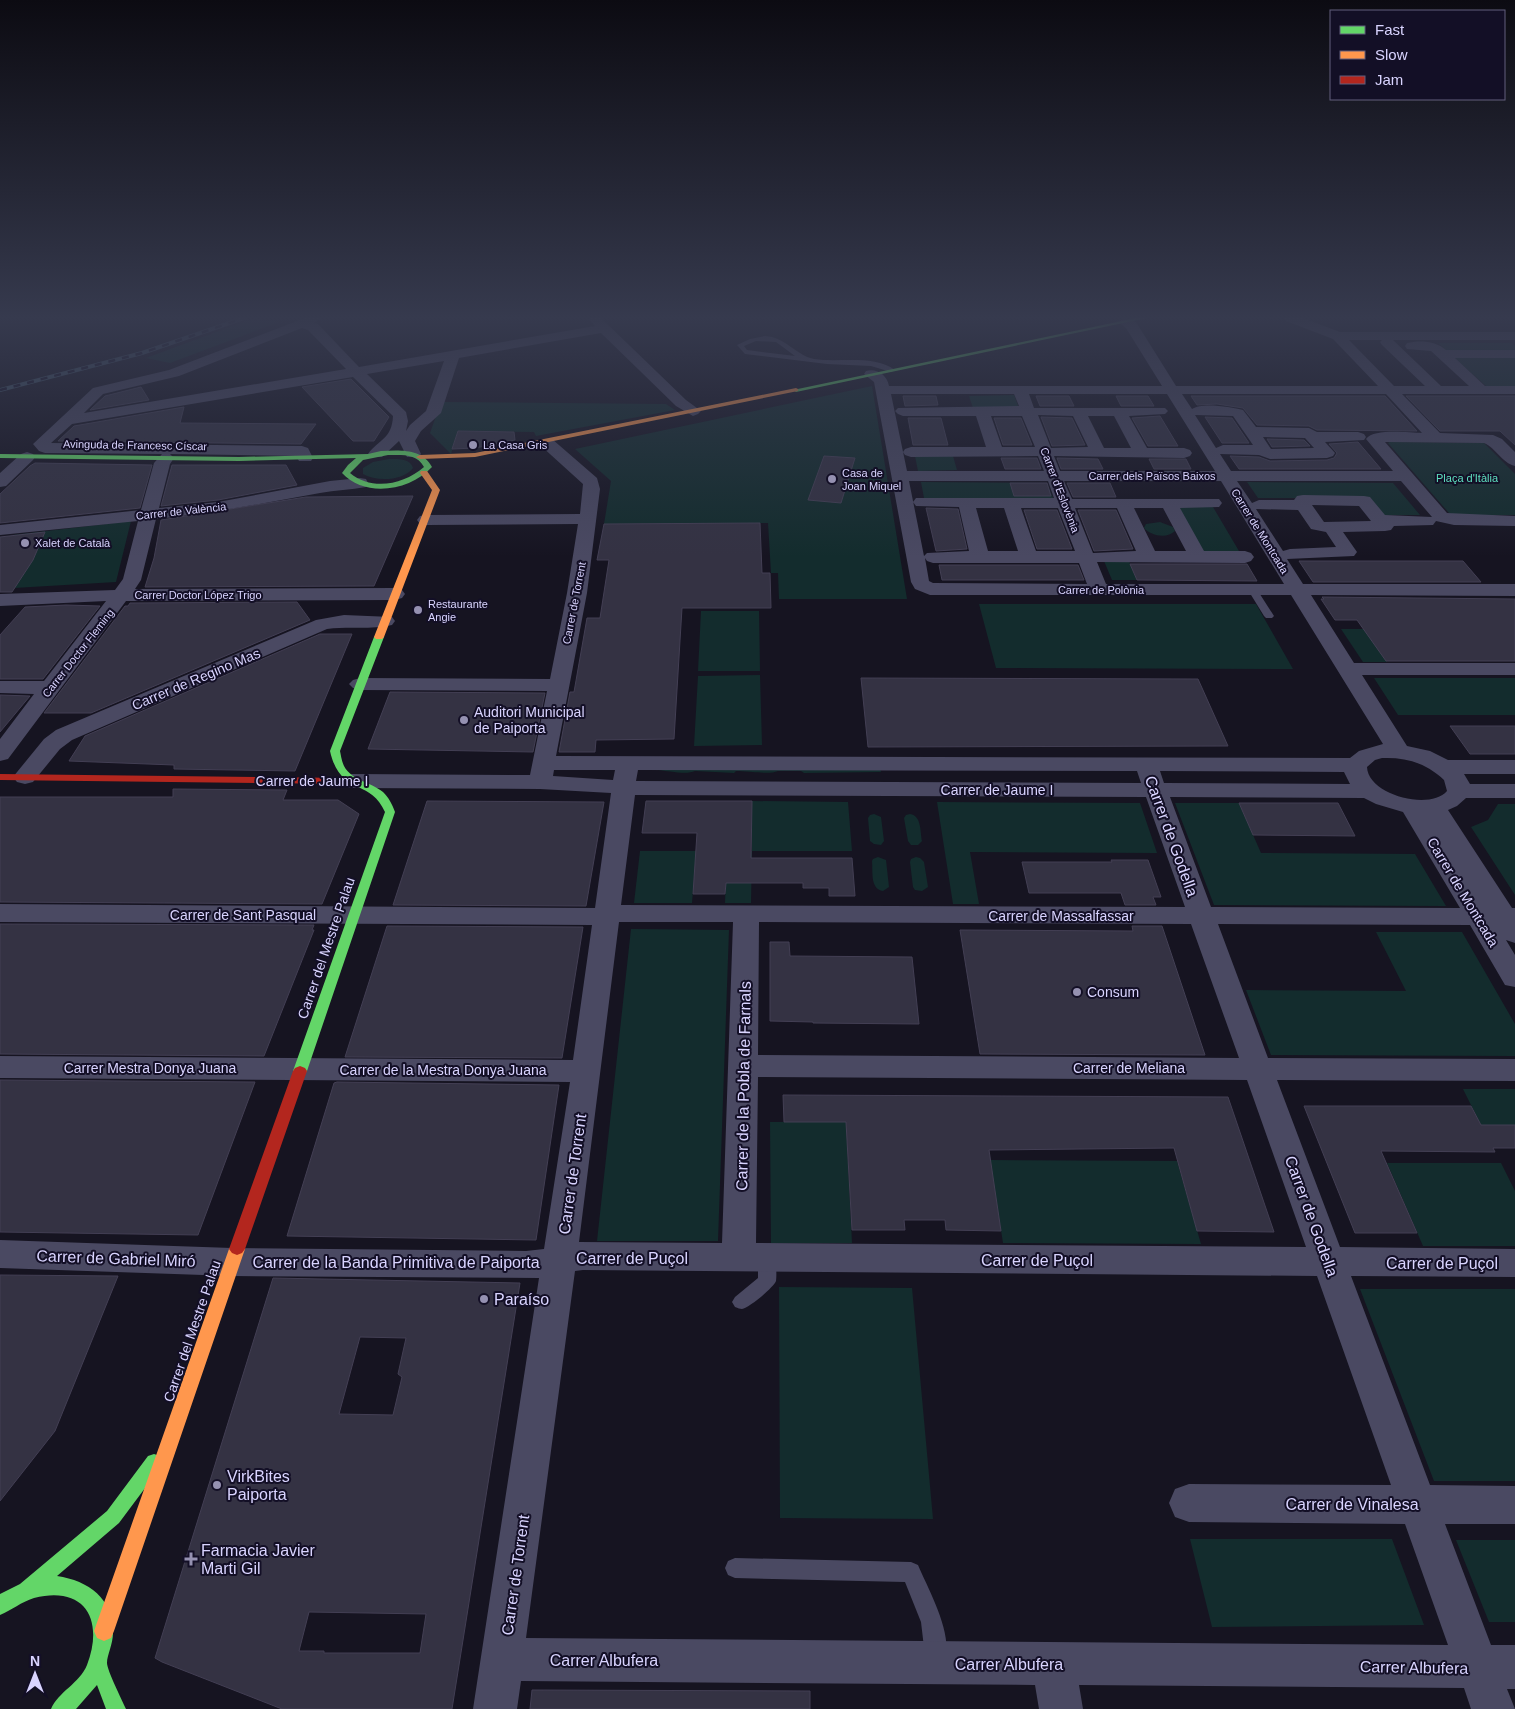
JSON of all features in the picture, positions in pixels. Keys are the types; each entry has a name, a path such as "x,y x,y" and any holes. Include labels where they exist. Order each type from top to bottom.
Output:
{"street":[{"path":"91,398 41,444 45,448 302,451 305,458"},
{"path":"66,420 200,398"},
{"path":"383,398 401,415 402,424 391,442 372,455 351,464 346,470 347,476 360,483 372,485 395,484 412,480 425,472 546,442"},
{"path":"395,484 424,493 436,490 425,472 428,463 416,456 407,442 415,428 433,413 438,398"},
{"path":"676,398 693,411"},
{"path":"416,456 475,455 757,398"},
{"path":"885,398 900,476"},
{"name":"Carrer d'Eslovènia","path":"1023,398 1099,590"},
{"name":"Carrer de Montcada","path":"1171,398 1289,590"},
{"path":"1397,398 1435,437"},
{"path":"903,411 1022,411"},
{"path":"942,411 953,452"},
{"path":"982,411 996,452"},
{"path":"1039,411 1160,411"},
{"path":"1078,411 1098,452"},
{"path":"1119,411 1141,452"},
{"path":"1198,411 1238,413 1264,450 1270,454 1327,454 1314,437 1305,432 1252,432"},
{"path":"1314,437 1358,437"},
{"path":"1515,461 1492,440 1435,437 1379,437 1374,439 1438,515 1454,520 1515,521"},
{"name":"Carrer de Torrent","path":"542,773 576,593 592,490 591,482 546,442"},
{"path":"1223,450 1264,450"},
{"path":"911,452 1035,452"},
{"path":"1056,452 1184,452"},
{"name":"Avinguda de Francesc Císcar","path":"0,456 239,459 305,458 395,453 416,456"},
{"path":"0,482 27,457"},
{"name":"Carrer Doctor Fleming","path":"0,754 132,580 162,463 166,458"},
{"name":"Avinguda de Francesc Císcar","path":"239,459 321,465 346,470"},
{"name":"Carrer dels Països Baixos","path":"900,476 1405,476"},
{"name":"Carrer de Polònia","path":"900,476 922,585 933,589 1515,590"},
{"name":"Carrer de València","path":"0,530 218,507 330,486 360,483"},
{"name":"Carrer del Mestre Palau","path":"61,1709 84,1686 93,1673 104,1643 104,1631 170,1438 390,812 387,800 378,792 351,781 338,770 334,760 335,751 360,684 426,520 424,493"},
{"path":"1302,500 1362,500 1380,520 1385,526 1331,527 1317,525 1303,505 1302,500"},
{"path":"922,502 1058,503"},
{"path":"966,502 980,557"},
{"path":"1011,503 1029,557"},
{"path":"1077,503 1213,503"},
{"path":"1122,503 1148,557"},
{"path":"1169,503 1198,557"},
{"path":"1259,505 1303,505"},
{"path":"426,520 587,519"},
{"path":"1380,520 1427,521"},
{"path":"1290,554 1348,552 1331,527"},
{"path":"933,557 1078,557"},
{"path":"1099,557 1245,557"},
{"path":"1289,590 1347,669 1389,751"},
{"path":"1289,590 1389,751"},
{"name":"Carrer Doctor López Trigo","path":"9,599 122,595 396,594"},
{"path":"0,618 9,599"},
{"name":"Carrer de Regino Mas","path":"25,778 52,744 73,731 323,624 344,621 385,621"},
{"path":"1347,669 1515,669"},
{"path":"360,684 558,685"},
{"path":"0,687 51,688"},
{"path":"1389,751 1423,757 1444,767 1453,775 1458,783 1459,791 1451,801 1423,806 1397,803 1370,791 1360,783 1355,774 1355,766 1360,759 1389,751"},
{"name":"Carrer de Jaume I","path":"1151,778 1355,766"},
{"path":"1444,767 1515,767"},
{"name":"Carrer de Jaume I","path":"0,777 351,781 542,773 625,776 1151,778 1370,791"},
{"name":"Carrer de Torrent","path":"495,1709 560,1260 625,776"},
{"name":"Carrer de Godella","path":"1151,778 1417,1504 1496,1667 1493,1709"},
{"path":"1459,791 1515,791"},
{"name":"Carrer de Montcada","path":"1423,806 1478,917 1515,978"},
{"name":"Carrer de Montcada","path":"1423,806 1511,923"},
{"name":"Carrer de Sant Pasqual","path":"0,913 607,916"},
{"name":"Carrer de Massalfassar","path":"607,916 623,913 1478,917 1511,923"},
{"name":"Carrer de la Pobla de Farnals","path":"746,914 743,1066 753,1258"},
{"name":"Carrer de Meliana","path":"743,1066 1515,1070"},
{"name":"Carrer Mestra Donya Juana","path":"0,1067 300,1069"},
{"name":"Carrer de la Mestra Donya Juana","path":"300,1069 586,1071"},
{"name":"Carrer de Gabriel Miró","path":"0,1254 232,1262"},
{"name":"Carrer de Puçol","path":"560,1260 583,1256 1515,1263"},
{"name":"Carrer de la Banda Primitiva de Paiporta","path":"232,1262 532,1265 560,1260"},
{"name":"Carrer del Mestre Palau","path":"26,1591 113,1517 143,1479 170,1438"},
{"name":"Carrer de Vinalesa","path":"1190,1504 1515,1504"},
{"path":"0,1606 26,1591 48,1585 69,1586 86,1593 98,1606 104,1622 104,1631"},
{"name":"Carrer Albufera","path":"503,1659 1496,1667"},
{"path":"97,1662 116,1709"},
{"path":"1054,1664 1061,1709"}],"lane":[{"path":"1253,590 1269,616"},
{"path":"741,1302 767,1281 753,1258"},
{"path":"735,1568 911,1572 932,1622 936,1663"}],"green space":[{"path":"817,398 874,398 907,599 779,599 778,573 771,573 768,523 604,524 611,481 575,449"},
{"path":"970,398 1015,398 1019,408 973,408"},
{"path":"441,402 666,404 675,410 536,436 534,432 458,431 451,454 430,433"},
{"name":"Plaça d'Itàlia","path":"1388,443 1484,443 1515,474 1515,515 1453,515 1449,513"},
{"path":"915,456 953,456 957,470 918,471"},
{"path":"400,459 409,462 413,468 403,476 390,479 369,477 363,474 363,468 373,462"},
{"path":"921,482 1047,483 1053,498 924,498"},
{"path":"1247,482 1393,483 1420,515 1381,515 1368,498 1258,498"},
{"path":"1175,507 1213,507 1239,551 1198,551"},
{"name":"Xalet de Català","path":"131,521 116,582 14,588 27,569 5,554 13,535"},
{"path":"1160,522 1173,527 1175,531 1168,535 1159,536 1144,528 1146,524"},
{"path":"1104,561 1129,561 1137,580 1112,580"},
{"path":"979,604 1256,604 1293,669 996,668"},
{"path":"701,611 759,611 760,671 698,671"},
{"path":"1341,629 1364,629 1387,662 1363,662"},
{"path":"760,675 762,745 694,746 698,676"},
{"path":"1374,678 1515,678 1515,715 1398,715"},
{"path":"658,767 880,768 881,772 804,773 801,771 778,771 764,773 736,771 734,773 695,771 682,773 658,770"},
{"path":"752,801 848,802 852,851 752,851"},
{"path":"937,802 1140,803 1157,853 970,852 979,904 953,904"},
{"path":"1175,803 1239,803 1261,853 1415,854 1446,906 1214,905"},
{"path":"1498,804 1515,804 1515,895 1471,827 1488,820"},
{"path":"874,814 881,817 884,841 881,845 870,841 868,818"},
{"path":"910,814 914,815 919,821 922,841 918,845 911,845 908,841 904,818"},
{"path":"640,851 696,851 692,903 634,903"},
{"path":"727,851 752,851 751,903 725,903"},
{"path":"878,857 886,860 889,887 883,891 876,887 873,879 872,861"},
{"path":"916,857 924,862 928,887 922,891 915,890 913,887 910,862 911,859"},
{"path":"631,929 729,930 718,1241 597,1241"},
{"path":"1376,932 1462,932 1515,1024 1515,1056 1271,1055 1246,990 1406,991"},
{"path":"1463,1089 1515,1089 1515,1125 1481,1125"},
{"path":"770,1122 846,1122 852,1243 771,1243"},
{"path":"990,1160 1177,1161 1201,1244 1003,1243"},
{"path":"1387,1163 1501,1163 1515,1191 1515,1246 1423,1246"},
{"path":"779,1287 912,1288 933,1519 780,1518"},
{"path":"1360,1289 1515,1289 1515,1481 1434,1481"},
{"path":"1190,1539 1392,1539 1424,1625 1212,1627"},
{"path":"1456,1540 1515,1540 1515,1622 1489,1622"}],"building":[{"path":"103,398 148,398 149,400 90,410"},
{"path":"312,398 370,398 389,417 374,441 353,441"},
{"path":"903,398 936,398 938,405 905,406"},
{"path":"1037,398 1070,398 1074,406 1040,406"},
{"path":"1117,398 1149,398 1154,406 1121,406"},
{"path":"1192,398 1387,398 1417,431 1317,430 1309,426 1257,425 1243,408 1217,404 1197,405"},
{"path":"1408,398 1515,398 1515,445 1500,431 1440,431"},
{"path":"184,407 180,423 316,424 301,444 58,441 74,426"},
{"path":"1160,416 1178,446 1148,446 1132,418"},
{"path":"1041,417 1072,418 1085,445 1052,446"},
{"path":"1205,417 1232,418 1249,443 1222,443"},
{"path":"908,418 941,418 948,445 913,445"},
{"path":"994,418 1021,418 1032,445 1003,445"},
{"name":"La Casa Gris","path":"458,431 514,432 515,440 475,448 452,449"},
{"path":"1267,439 1304,440 1310,446 1272,447"},
{"path":"1358,442 1381,469 1239,469 1230,456 1259,457 1270,461 1327,460 1334,458 1337,453 1329,444"},
{"name":"Casa de Joan Miquel","path":"824,456 855,458 841,503 808,500"},
{"path":"1001,458 1037,458 1041,469 1005,469"},
{"path":"1057,458 1098,459 1103,469 1061,469"},
{"path":"1149,459 1186,459 1191,469 1154,469"},
{"path":"35,463 152,465 140,508 0,523 0,494"},
{"path":"172,465 286,465 297,485 218,500 161,506"},
{"path":"1010,483 1047,483 1051,496 1014,496"},
{"path":"1067,483 1110,483 1116,497 1073,497"},
{"path":"413,496 374,586 145,587 154,558 161,520 306,497"},
{"path":"926,508 958,509 967,549 936,551"},
{"path":"1024,510 1057,510 1072,549 1037,549"},
{"path":"1078,510 1116,510 1133,549 1094,551"},
{"path":"760,523 762,573 770,573 771,608 682,608 674,739 596,740 595,752 559,752 570,692 574,692 587,618 600,618 609,560 597,560 604,524"},
{"path":"45,532 33,560 12,592 0,592 0,537"},
{"path":"1299,561 1463,561 1481,582 1313,582"},
{"path":"1130,564 1247,564 1257,581 1137,580"},
{"path":"939,565 1078,565 1084,580 942,580"},
{"path":"1322,597 1515,599 1515,661 1386,661 1357,620 1335,620 1321,599 1324,599"},
{"path":"297,602 310,620 91,713 44,713 125,606 128,606 130,603"},
{"path":"100,606 43,679 0,679 0,635 25,607"},
{"path":"320,634 352,634 295,771 174,769 174,765 69,761 85,736"},
{"path":"861,678 1198,679 1228,746 868,747"},
{"name":"Auditori Municipal de Paiporta","path":"390,692 545,693 533,752 368,749"},
{"path":"0,695 30,696 0,732"},
{"path":"1450,726 1515,726 1515,754 1470,754"},
{"path":"173,789 287,790 283,800 338,800 359,814 322,904 0,902 0,797 173,797"},
{"path":"427,801 604,802 586,906 393,905"},
{"path":"646,801 752,801 751,858 852,858 855,896 829,896 829,888 803,888 803,883 726,883 725,894 693,894 697,833 642,833"},
{"path":"1239,803 1338,803 1355,836 1253,835"},
{"path":"1111,860 1148,860 1161,897 1153,897 1156,905 1125,905 1121,893 1029,893 1022,862 1112,862"},
{"path":"0,924 314,925 312,930 314,930 264,1056 0,1054"},
{"path":"387,926 583,927 562,1058 345,1057"},
{"name":"Consum","path":"1132,926 1162,926 1205,1055 980,1054 960,930 1133,931"},
{"path":"770,942 789,942 790,956 912,957 919,1024 770,1021"},
{"path":"0,1080 255,1082 198,1235 0,1232"},
{"path":"334,1083 559,1085 536,1240 287,1236"},
{"path":"783,1095 1228,1097 1274,1232 1197,1231 1174,1148 989,1150 1001,1231 946,1230 945,1220 904,1220 905,1230 852,1230 846,1122 784,1122"},
{"path":"1304,1106 1471,1106 1481,1125 1515,1125 1515,1148 1493,1148 1495,1152 1381,1151 1417,1233 1355,1233"},
{"path":"0,1275 118,1276 55,1431 0,1501"},
{"path":"273,1278 520,1283 452,1709 282,1709 155,1658","holes":["360,1337 406,1338 398,1374 402,1377 393,1415 339,1414","309,1612 426,1614 420,1653 324,1653 324,1651 299,1651"]},
{"path":"532,1690 810,1691 810,1709 530,1709"}],"traffic: fast":[{"path":"395,453 419,456 426,462 428,467 410,479 387,486 364,484 354,480 346,473 355,462 367,456 395,453"},
{"path":"0,456 239,459 368,456"},
{"path":"300,1071 390,812 385,801 378,793 344,774 338,765 335,751 379,637"},
{"path":"27,1590 113,1517 154,1462"},
{"path":"0,1606 13,1597 28,1591 57,1586 72,1588 85,1594 95,1604 101,1617 104,1631 97,1665 82,1689 61,1709"},
{"path":"97,1662 116,1709"}],"traffic: slow":[{"path":"420,457 475,455 758,398"},
{"path":"379,637 436,490 424,473"},
{"path":"104,1631 237,1249"}],"traffic: jam":[{"path":"0,777 351,781"},
{"path":"237,1249 300,1071"}],"place":[{"name":"La Casa Gris","path":"473,445"},
{"name":"Casa de Joan Miquel","path":"832,479"},
{"name":"Xalet de Català","path":"25,543"},
{"name":"Restaurante Angie","path":"418,610"},
{"name":"Auditori Municipal de Paiporta","path":"464,720"},
{"name":"Consum","path":"1077,992"},
{"name":"Paraíso","path":"484,1299"},
{"name":"VirkBites Paiporta","path":"217,1485"},
{"name":"Farmacia Javier Marti Gil","path":"191,1559"}]}
